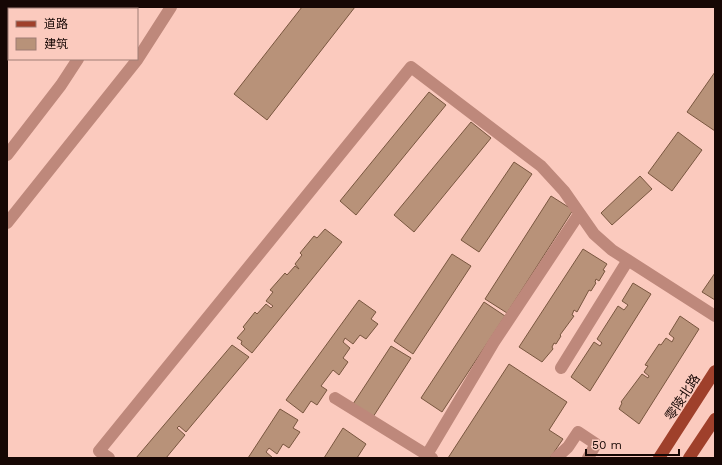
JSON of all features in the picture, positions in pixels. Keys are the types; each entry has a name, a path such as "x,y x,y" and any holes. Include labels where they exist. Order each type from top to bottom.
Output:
{"main road":[{"name":"零陵北路","path":"659,458 715,371"},
{"path":"689,458 715,419"}],"street":[{"path":"138,58 167,8"},
{"path":"7,155 61,85 77,60"},
{"path":"7,223 137,60"},
{"path":"109,458 99,451 411,67 541,166 564,191 594,234 612,250 715,316"},
{"path":"335,398 428,457 494,342 579,214"},
{"path":"561,368 628,260"},
{"path":"556,458 568,447 578,432 596,444 588,458"}],"building":[{"path":"302,7 355,7 267,120 234,94"},
{"path":"715,72 715,131 687,112"},
{"path":"429,92 446,105 356,215 340,201"},
{"path":"471,122 491,138 414,232 394,215"},
{"path":"678,132 702,150 672,191 648,173"},
{"path":"514,162 532,174 479,252 461,240"},
{"path":"640,176 652,189 612,225 601,213"},
{"path":"551,196 573,210 507,313 485,299"},
{"path":"325,229 342,242 252,353 241,344 242,341 237,338 245,329 243,327 255,312 257,314 266,304 271,308 273,306 266,301 273,292 270,290 285,273 287,275 295,266 299,269 295,264 302,255 300,253 314,236 317,238"},
{"path":"583,249 607,264 603,270 605,271 599,281 596,279 596,283 591,291 589,290 577,312 574,310 572,315 574,316 560,335 561,336 556,344 554,343 552,347 553,349 542,362 519,347"},
{"path":"452,254 471,266 413,354 394,341"},
{"path":"715,273 715,300 702,292"},
{"path":"633,283 651,294 590,391 571,377 594,342 600,346 602,343 597,339 618,306 624,310 628,305 622,301"},
{"path":"359,300 376,312 371,319 378,324 366,339 360,335 353,344 345,338 343,342 350,348 343,358 348,362 339,375 333,370 321,386 327,390 317,405 311,401 303,413 286,400"},
{"path":"484,302 505,316 442,412 421,398"},
{"path":"680,316 699,329 639,424 619,409 622,403 621,402 642,374 648,378 649,376 644,372 648,366 645,365 659,344 661,345 666,338 672,342 674,338 669,334"},
{"path":"232,345 249,357 186,432 179,426 177,428 185,435 166,458 136,458"},
{"path":"391,346 411,358 373,417 353,404"},
{"path":"509,364 567,402 549,430 563,439 550,458 448,458"},
{"path":"280,409 298,420 293,428 300,432 289,448 283,444 277,454 269,448 266,452 273,458 248,458"},
{"path":"343,428 366,444 357,458 324,458"}]}
